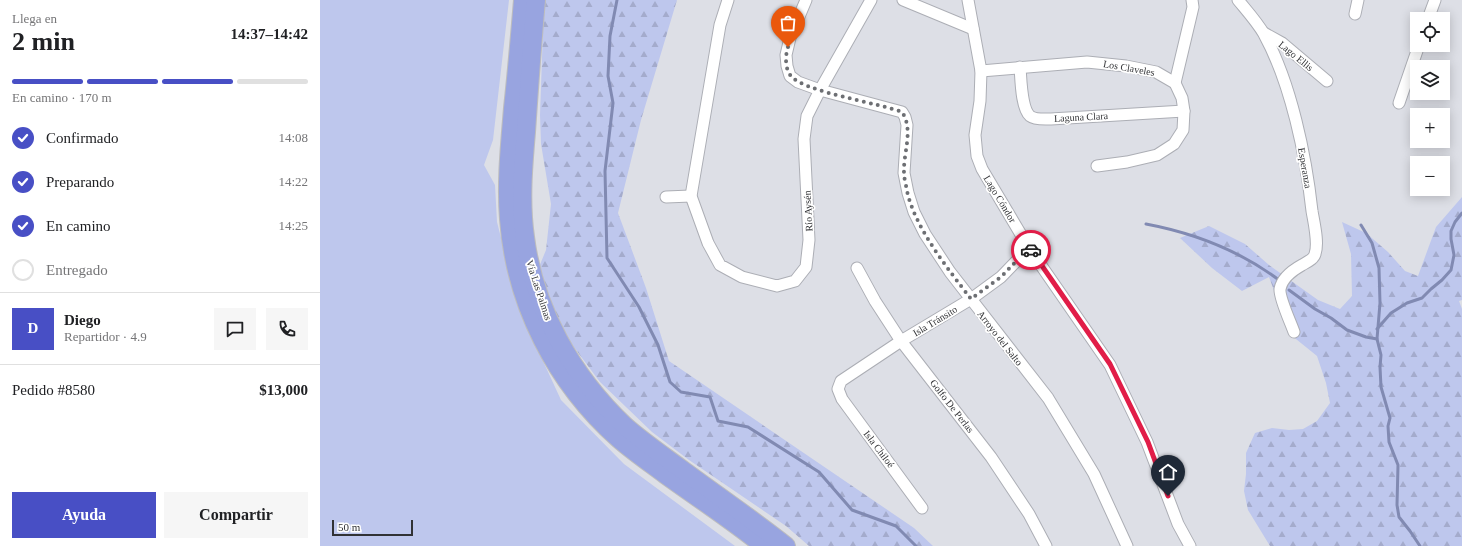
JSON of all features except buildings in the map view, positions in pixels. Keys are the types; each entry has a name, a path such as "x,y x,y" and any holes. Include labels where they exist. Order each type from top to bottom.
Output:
{"highway":[{"name":"Vía Las Palmas","path":"523,0 503,162 515,262 521,284 538,331 555,363 567,381 600,421 632,450 764,546"},
{"name":"Vía Las Palmas","path":"536,0 524,149 523,215 528,257 537,292 548,318 568,356 598,397 626,427 786,546"}],"street":[{"name":"Río Aysén","path":"728,0 720,26 691,196 708,243 720,265 742,277 777,286 795,281 806,266 809,240 804,139 808,116 820,90 871,0"},
{"path":"806,0 790,38 786,55 787,66 790,76 798,82 820,90"},
{"path":"903,0 974,29"},
{"name":"Lago Cóndor","path":"968,0 981,70 980,101 975,135 977,156 982,169 1029,248 1110,364 1148,442 1178,524 1190,546"},
{"path":"1097,166 1127,162 1157,155 1174,144 1183,130 1184,111 1182,98 1175,83 1193,7 1192,0"},
{"name":"Esperanza","path":"1238,0 1264,33 1276,61 1290,101 1302,152 1311,202 1316,242 1315,254 1311,259 1292,270 1284,280 1280,290 1285,309 1294,332"},
{"path":"1354,14 1358,0"},
{"path":"1430,12 1434,0"},
{"name":"Lago Ellis","path":"1264,33 1282,43 1327,81"},
{"path":"1399,103 1417,52"},
{"name":"Los Claveles","path":"981,70 1087,62 1126,66 1156,72 1175,83"},
{"name":"Laguna Clara","path":"1020,67 1024,108 1030,116 1038,119 1184,111"},
{"name":"Arroyo del Salto","path":"820,90 902,112 908,125 904,173 914,212 934,246 971,299 1048,398 1094,474 1126,546"},
{"path":"666,197 691,196"},
{"name":"Isla Tránsito","path":"838,389 841,381 901,341 971,299 1001,277 1029,248"},
{"name":"Golfo De Perlas","path":"857,268 875,301 901,341 992,457 1029,514 1046,546"},
{"name":"Isla Chiloé","path":"838,389 842,399 922,508"}],"green space":[{"path":"320,0 509,0 493,140 484,165 495,185 497,222 519,309 561,400 624,464 735,546 320,546"},
{"path":"544,0 677,0 641,120 618,213 646,288 669,361 914,528 933,546 809,546 786,526 689,460 652,432 600,382 567,338 554,313 539,267 546,250 551,204 541,144 540,115"},
{"path":"1462,197 1462,300 1459,301 1462,309 1462,546 1270,546 1248,510 1244,491 1246,453 1255,433 1272,428 1289,430 1303,429 1317,421 1330,403 1326,383 1317,356 1291,335 1269,277 1242,291 1212,268 1180,238 1209,226 1245,244 1269,265 1318,300 1340,309 1352,296 1351,254 1342,222 1366,233 1388,252 1405,271 1418,276 1436,227"}],"waterway":[{"path":"617,0 610,36 608,76 613,103 605,171 607,258 639,307 658,345 670,382 681,392 710,397 718,421 748,427 819,472 852,510 896,526 916,546"},
{"path":"1377,329 1391,313 1407,303 1422,298 1451,270 1454,255 1451,231 1455,222 1462,213"},
{"path":"1146,224 1182,232 1216,244 1249,260 1279,280"},
{"path":"1361,225 1372,243 1379,268 1380,303 1377,339 1381,355 1381,387 1390,418 1388,426 1389,442 1398,465 1397,505 1399,517 1420,546"},
{"path":"1289,290 1347,330 1366,337 1377,339"}],"way so far":[{"path":"788,47 786,55 787,66 790,76 798,82 820,90 902,112 908,125 904,173 914,212 925,234 950,272 971,299 1001,277 1029,248 1031,250"}],"route":[{"path":"1031,250 1110,364 1148,442 1168,496"}]}
